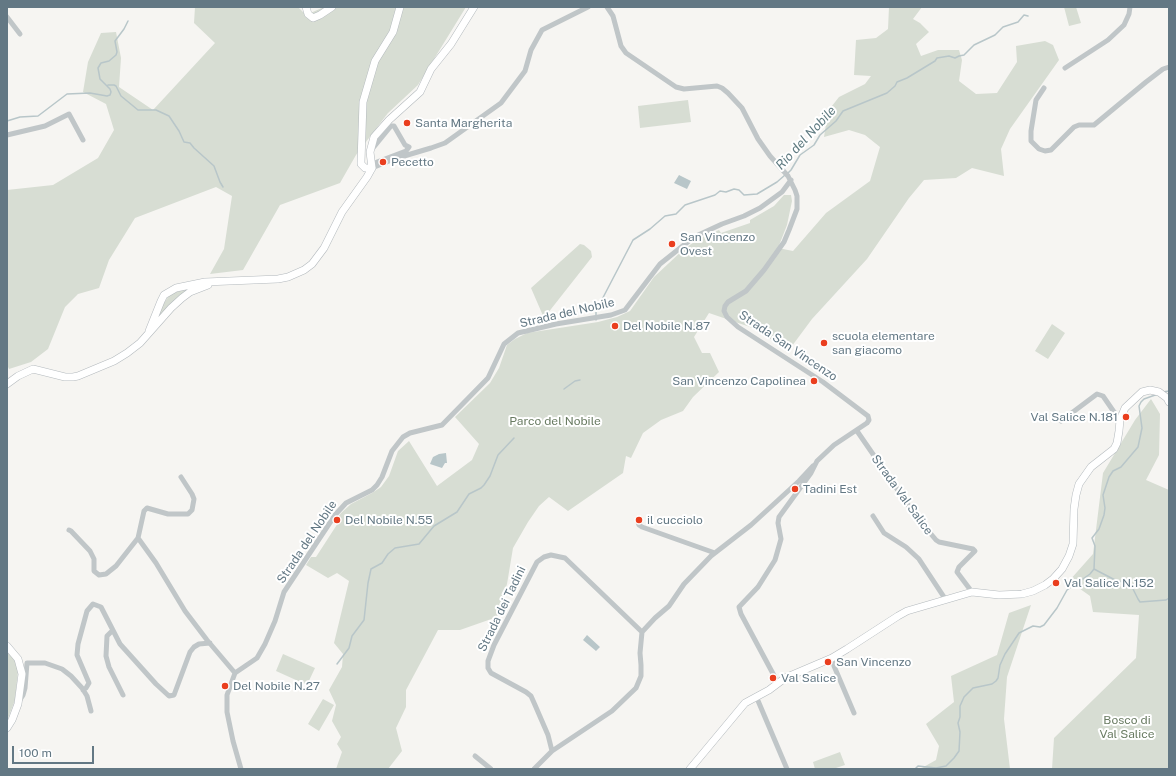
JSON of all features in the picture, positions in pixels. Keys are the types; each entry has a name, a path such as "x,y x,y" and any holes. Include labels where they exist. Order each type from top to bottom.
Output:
{"street":[{"path":"306,7 308,14 313,18 332,7"},
{"path":"400,7 393,32 375,61 363,102 360,162 365,168 372,168 394,159 445,143 501,102 525,71 531,50 542,30 588,7"},
{"path":"372,168 370,152 374,136 388,120 420,92 431,69 451,44 474,7"},
{"name":"Strada San Vincenzo","path":"607,7 613,16 621,46 626,53 676,87 684,89 717,86 728,93 742,108 758,139 770,156 788,176 797,196 797,208 786,236 764,270 746,291 728,302 725,306 724,311 727,317 738,327 823,382 868,416 869,420 867,423 834,446 817,461 811,473 779,517 778,523 781,539 775,560 758,587 739,607 741,614 778,683"},
{"path":"1065,68 1108,40 1124,25 1129,14 1130,7"},
{"path":"7,17 20,34"},
{"path":"1044,88 1036,100 1031,141 1040,149 1046,151 1051,150 1074,127 1079,125 1094,125 1146,82 1169,67"},
{"path":"7,135 45,126 69,114 83,140"},
{"path":"149,331 154,315 164,295 176,288 187,285 216,282 278,279 288,277 304,270 312,264 321,252 342,212 377,162 406,151 410,147 405,145 394,126 391,126 370,152"},
{"name":"Strada del Nobile","path":"235,674 257,658 266,644 284,592 335,516 346,503 372,490 377,485 382,477 392,451 403,437 410,433 442,425 488,378 504,344 518,333 625,310 660,264 694,237 760,208 782,192 788,176"},
{"path":"7,384 18,376 33,369 65,377 78,376 114,361 134,348 182,298 190,292 216,282"},
{"path":"690,769 746,703 797,673 832,658 907,611 972,592 999,595 1022,594 1033,591 1045,585 1057,575 1069,556 1073,544 1074,509 1079,484 1091,467 1114,449 1117,443 1121,418 1125,408 1142,392 1150,390 1161,393 1169,402"},
{"path":"1060,421 1097,394 1103,396 1114,412 1121,418"},
{"name":"Strada Val Salice","path":"857,431 915,515 936,540 939,542 973,549 975,551 959,567 957,572 972,592"},
{"path":"534,769 552,750 612,711 636,688 641,676 642,664 640,653 642,632 669,606 684,584 715,553 751,524 799,481 817,461"},
{"path":"69,530 90,551 94,558 94,571 96,574 106,574 116,566 138,538 144,511 147,508 168,514 188,514 192,510 194,499 181,477"},
{"path":"873,516 884,533 906,547 919,559 946,600"},
{"path":"638,522 642,527 715,553"},
{"path":"138,538 156,563 185,611 235,674 227,695 228,712 233,741 241,769"},
{"name":"Strada dei Tadini","path":"552,750 548,735 530,696 491,673 488,668 490,655 494,645 537,562 544,557 551,555 558,555 565,558 572,563 621,613 642,632"},
{"path":"83,690 89,683 88,678 78,660 77,651 87,611 93,604 101,607 120,644 156,684 169,696 174,695 190,652 199,644 210,643"},
{"path":"113,632 111,632 106,640 106,656 109,667 122,695"},
{"path":"7,646 16,655 20,664 21,684 18,704"},
{"path":"832,658 854,713"},
{"path":"7,728 23,695 27,663 45,663 62,669 71,676 83,690 91,710"},
{"path":"756,696 787,769"},
{"path":"475,756 491,769"}],"green space":[{"path":"195,7 298,7 306,15 324,7 466,7 418,85 388,113 356,155 340,183 280,205 243,270 210,274 224,249 232,196 216,187 135,218 109,260 99,288 78,294 65,307 48,349 31,362 9,369 7,365 7,190 53,185 98,158 114,130 106,104 83,92 88,62 101,33 116,32 121,58 119,87 153,110 215,43 194,23"},
{"name":"Parco del Nobile","path":"889,7 922,7 913,19 920,23 929,32 916,44 921,56 938,50 959,50 962,60 959,81 976,94 997,93 1017,62 1016,46 1045,41 1053,45 1059,60 1010,129 1001,149 1004,176 972,168 956,178 924,180 909,198 867,259 812,319 789,350 750,327 709,313 694,337 702,353 710,353 719,372 693,397 683,411 661,420 643,433 631,458 626,456 623,473 568,511 549,497 539,506 513,548 507,584 497,617 460,630 438,630 406,690 406,707 396,728 402,751 388,769 336,769 342,752 337,744 341,737 332,721 336,705 329,690 342,667 343,654 334,643 349,581 337,573 328,578 306,565 311,557 316,557 338,523 336,520 341,513 351,504 381,487 389,476 398,451 409,441 437,486 472,460 479,444 455,417 490,383 499,368 507,345 515,339 527,333 598,322 617,317 630,311 654,277 684,249 700,238 719,230 721,233 750,223 750,220 774,206 784,195 791,195 792,201 787,225 778,248 793,251 826,213 870,181 880,147 865,135 849,130 824,137 828,111 839,97 865,84 871,76 854,75 856,40 876,38 888,29"},
{"path":"1064,7 1076,7 1081,23 1069,26"},
{"path":"688,100 691,122 640,128 638,106"},
{"path":"580,244 584,245 591,251 592,257 544,318 531,288"},
{"path":"187,288 188,292 159,316 163,304 169,296"},
{"path":"1052,324 1065,333 1048,359 1035,351"},
{"name":"Bosco di Val Salice","path":"1151,399 1160,414 1159,455 1146,480 1169,490 1169,769 1052,769 1054,738 1136,658 1139,615 1093,612 1090,596 1069,581 1093,554 1103,473 1135,420"},
{"path":"1031,605 1007,677 1004,719 1010,769 920,769 936,760 939,746 926,724 954,702 951,676 997,655 1009,613"},
{"path":"7,651 16,662 18,671 15,700 7,721"},
{"path":"283,654 315,668 307,685 276,671"},
{"path":"323,699 334,705 319,731 308,724"},
{"path":"840,752 845,765 833,769 815,769 813,762"}],"shaded area":[{"path":"679,175 691,181 687,189 674,183"},
{"path":"446,453 447,463 445,463 442,468 430,464 433,457"},
{"path":"587,635 600,647 596,651 583,640"}],"waterway":[{"name":"Rio del Nobile","path":"788,173 800,155 814,145 820,135 836,121 843,111 887,93 895,86 897,82 907,78 935,61 937,58 949,56 955,58 964,55 974,45 995,35 1003,27 1018,22 1024,15 1028,16"},
{"path":"7,121 20,117 38,116 67,94 90,93 107,96 110,95 110,89 100,79 98,68 101,63 109,61 116,55 117,52 115,41 128,21"},
{"path":"108,85 116,86 121,96 138,110 156,110 169,116 184,142 190,143 214,166 223,187"},
{"name":"Rio del Nobile","path":"596,320 596,311 633,240 650,229 665,216 676,214 685,205 715,195 720,191 726,192 734,189 739,190 744,195 757,194 777,182 785,175"},
{"name":"Rio del Nobile","path":"564,389 575,381 580,380"},
{"path":"1163,392 1169,391"},
{"path":"915,769 918,766 936,768 946,766 954,758 959,751 960,732 958,723 960,717 960,706 964,697 973,688 992,684 996,681 998,678 1000,665 1005,654 1019,633 1033,626 1040,627 1044,625 1057,608 1067,590 1090,574 1094,569 1095,546 1092,538 1099,529 1104,515 1105,508 1103,495 1109,477 1113,471 1121,467 1138,447 1142,428 1139,406 1141,402 1144,399 1158,394"},
{"name":"Rio del Nobile","path":"337,664 349,648 352,636 364,620 371,569 382,563 388,554 395,548 419,544 434,526 457,512 469,494 484,485 490,476 498,455 514,438"},
{"path":"1094,569 1117,581 1130,583 1140,602 1166,600 1169,598"}],"place":[{"name":"Santa Margherita","path":"407,123"},
{"name":"Pecetto","path":"383,162"},
{"name":"San Vincenzo Ovest","path":"672,244"},
{"name":"Del Nobile N.87","path":"615,326"},
{"name":"scuola elementare san giacomo","path":"824,343"},
{"name":"San Vincenzo Capolinea","path":"814,381"},
{"name":"Val Salice N.181","path":"1126,417"},
{"name":"Tadini Est","path":"795,489"},
{"name":"Del Nobile N.55","path":"337,520"},
{"name":"il cucciolo","path":"639,520"},
{"name":"Val Salice N.152","path":"1056,583"},
{"name":"San Vincenzo","path":"828,662"},
{"name":"Val Salice","path":"773,678"},
{"name":"Del Nobile N.27","path":"225,686"}]}
